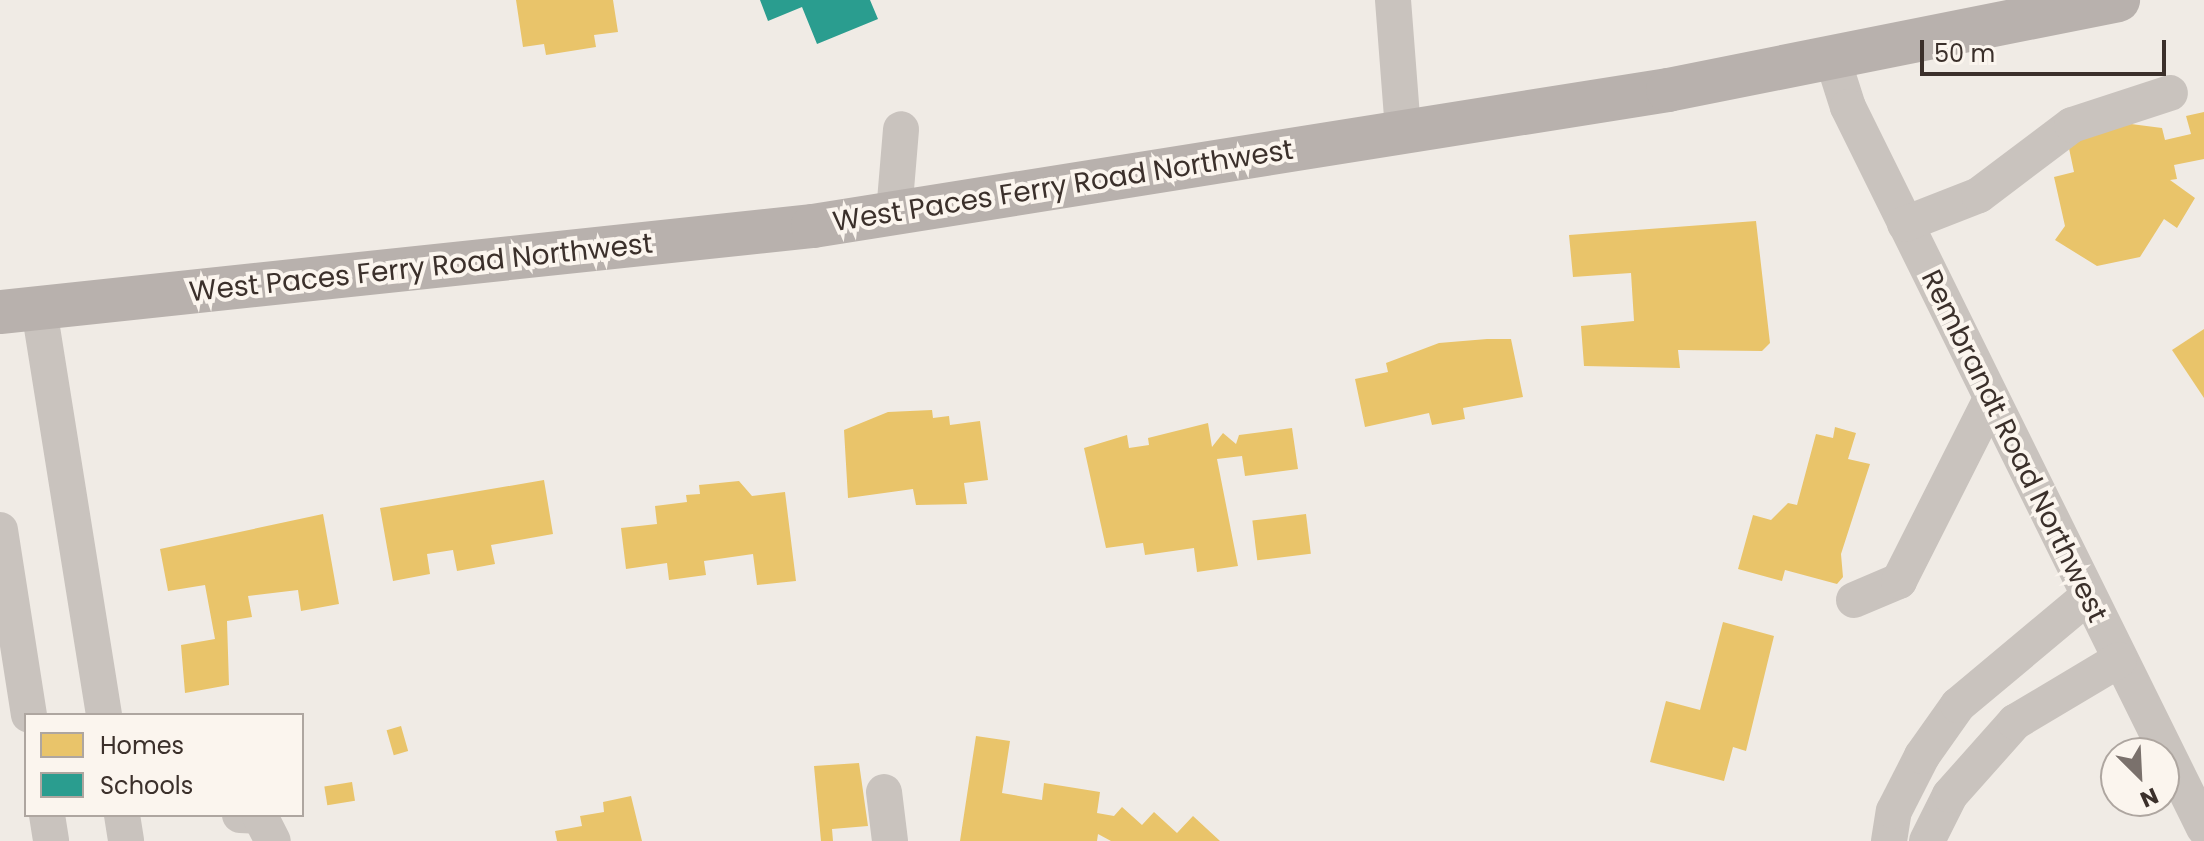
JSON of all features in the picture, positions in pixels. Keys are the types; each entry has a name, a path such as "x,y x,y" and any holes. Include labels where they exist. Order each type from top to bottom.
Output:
{"main road":[{"name":"West Paces Ferry Road Northwest","path":"20,310 894,213 1833,60 2118,0"}],"street":[{"path":"1393,0 1403,131"},
{"name":"Rembrandt Road Northwest","path":"1833,60 1905,224 2204,828"},
{"path":"1905,224 1979,195 2072,125 2170,93"},
{"path":"894,213 901,129"},
{"path":"20,310 104,713"},
{"path":"1854,600 1899,581 1991,399"},
{"path":"0,530 29,713"},
{"path":"1889,841 1894,811 1922,756 1958,705 2087,597"},
{"path":"1927,841 1950,795 2015,722 2119,660"},
{"path":"884,792 890,841"},
{"path":"47,817 51,841"},
{"path":"122,817 126,841"},
{"path":"261,817 273,841"}],"building: Homes":[{"path":"516,0 613,0 618,32 594,35 596,47 546,55 544,44 523,47"},
{"path":"2204,112 2204,159 2174,165 2177,179 2170,180 2195,198 2177,228 2164,219 2140,257 2097,266 2055,240 2065,226 2054,177 2074,172 2067,139 2131,124 2162,128 2165,140 2191,134 2186,116"},
{"path":"1756,221 1770,343 1762,351 1678,350 1680,368 1584,366 1581,326 1634,321 1631,273 1573,277 1569,235"},
{"path":"2204,329 2204,398 2172,350"},
{"path":"1511,339 1523,397 1463,408 1465,419 1432,425 1429,413 1365,427 1355,379 1388,372 1386,363 1439,343"},
{"path":"932,410 933,418 949,416 950,425 980,421 988,480 964,483 967,504 916,505 913,489 848,498 844,430 888,412"},
{"path":"1208,423 1212,447 1223,433 1236,444 1239,435 1292,428 1298,469 1245,476 1242,456 1217,459 1238,566 1197,572 1194,548 1145,555 1143,543 1106,548 1084,448 1127,435 1129,448 1149,445 1148,438"},
{"path":"1835,427 1856,433 1848,459 1870,464 1841,554 1843,577 1837,584 1785,570 1782,581 1738,569 1753,515 1771,520 1788,503 1797,505 1816,434 1833,438"},
{"path":"544,480 553,534 491,545 495,564 457,571 453,550 427,554 430,574 393,581 380,508"},
{"path":"739,481 752,496 785,492 796,581 757,585 753,554 704,561 706,575 669,580 667,563 626,569 621,528 657,524 655,506 687,502 686,495 700,494 699,485"},
{"path":"323,514 339,604 301,611 298,590 248,596 252,617 227,621 229,685 185,693 181,645 215,639 205,585 168,591 160,549"},
{"path":"1306,514 1311,554 1257,560 1252,521"},
{"path":"1723,622 1774,636 1746,751 1733,747 1724,781 1650,762 1666,701 1700,710"},
{"path":"401,726 408,751 394,755 387,730"},
{"path":"976,736 1010,741 1002,793 1042,800 1044,783 1100,792 1097,813 1114,816 1122,807 1142,825 1154,812 1177,833 1193,816 1220,841 1111,841 1098,834 1097,841 960,841"},
{"path":"859,763 868,826 832,829 833,841 821,841 814,766"},
{"path":"352,782 355,801 327,805 324,786"},
{"path":"631,796 642,841 557,841 555,831 582,826 580,816 604,812 603,802"}],"building: Schools":[{"path":"760,0 870,0 878,19 817,44 802,7 768,21"}]}
